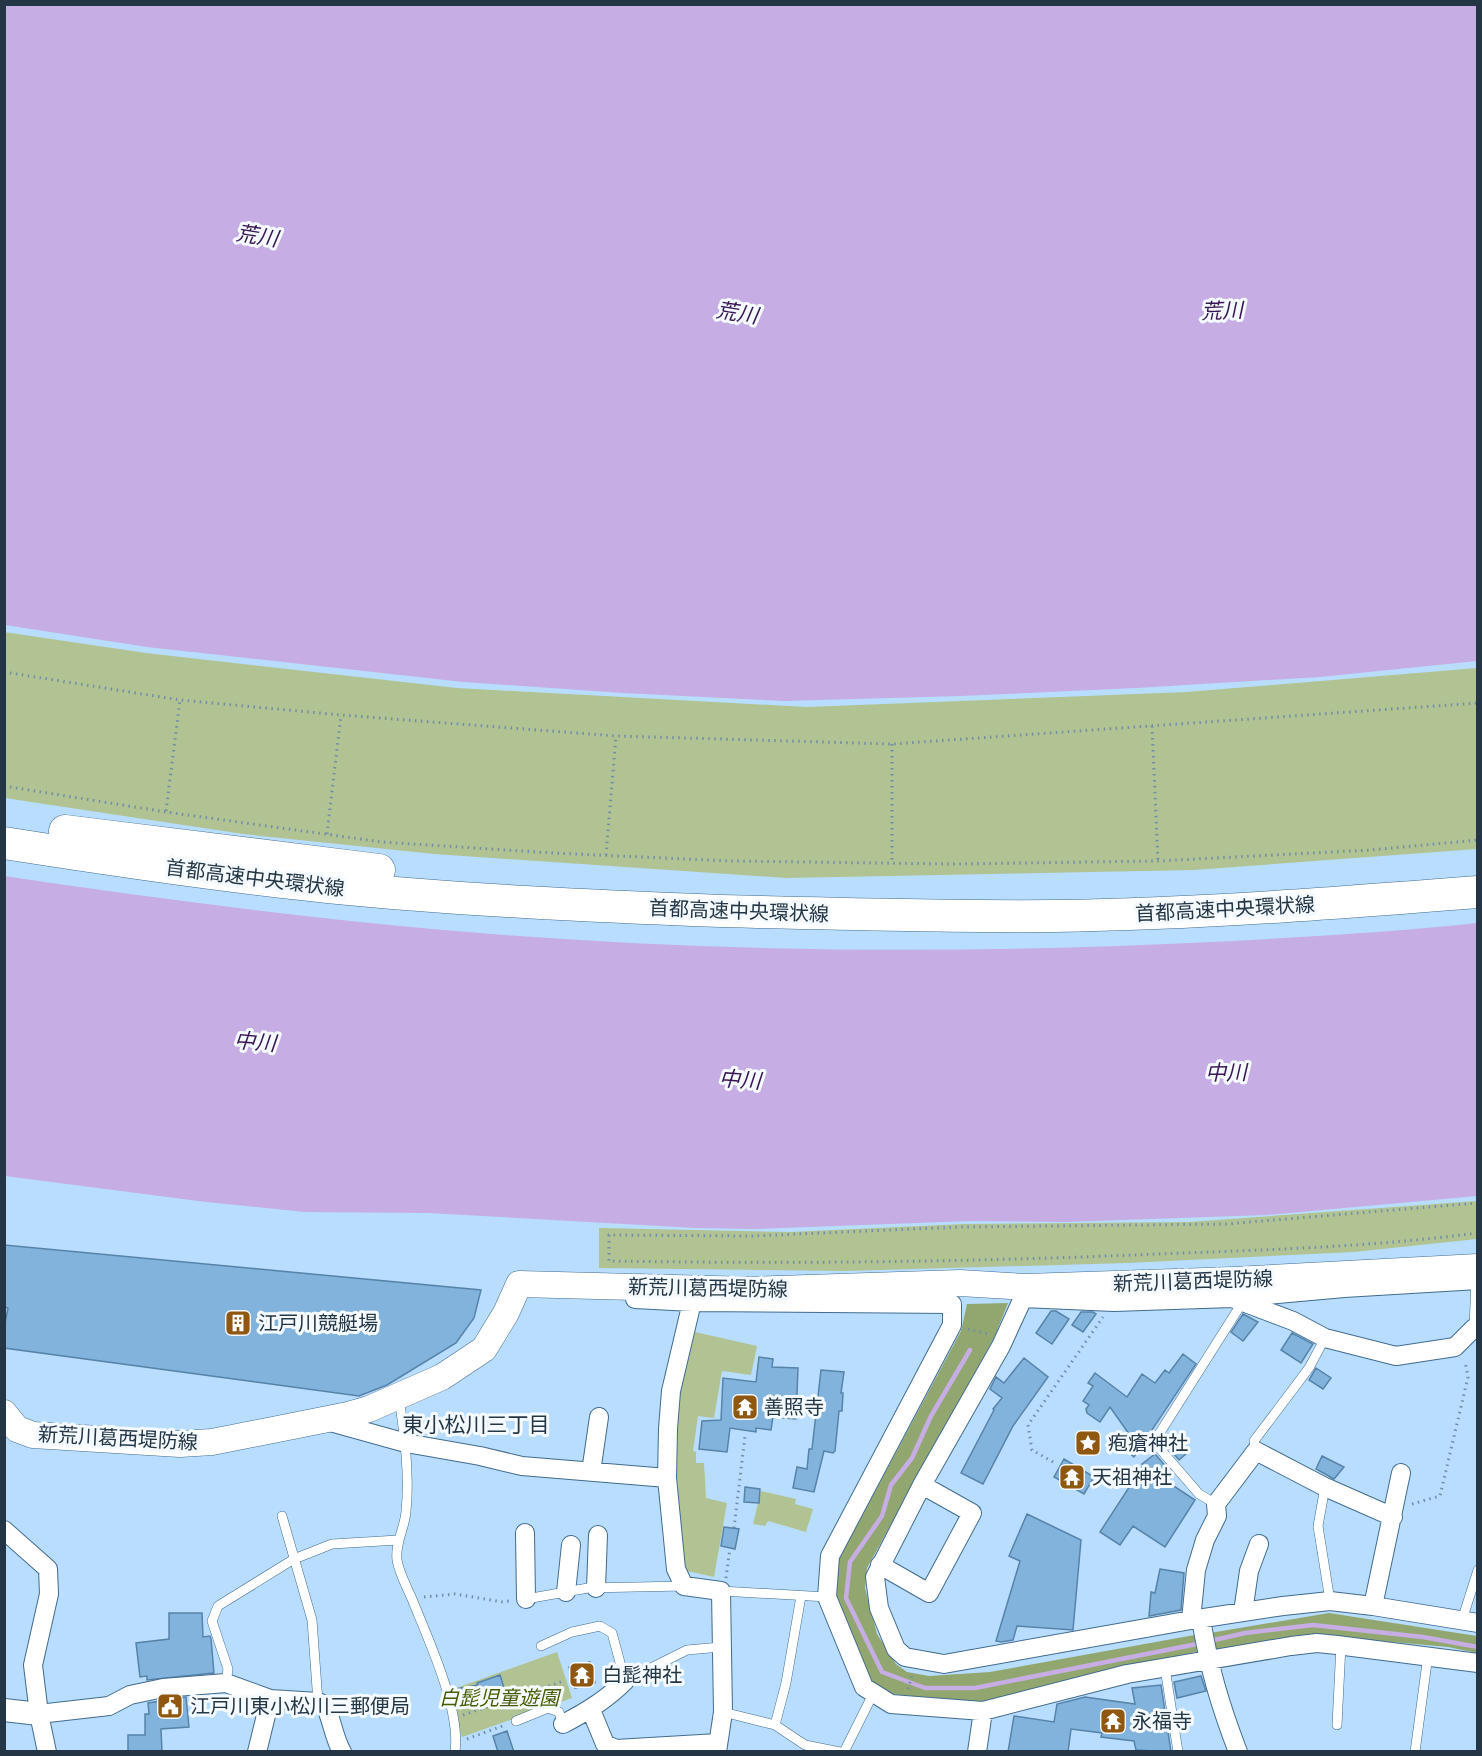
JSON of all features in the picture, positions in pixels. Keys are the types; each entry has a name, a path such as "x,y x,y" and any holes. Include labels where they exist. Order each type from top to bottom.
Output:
{"highway":[{"name":"首都高速中央環状線","path":"4,823 232,853 445,877 694,890 930,895 1088,894 1255,887 1478,870"},
{"name":"首都高速中央環状線","path":"4,843 124,862 337,888 570,906 714,911 1055,916 1313,905 1478,892"}],"main road":[{"name":"新荒川葛西堤防線","path":"4,1413 17,1428 33,1435 180,1444 212,1442 325,1420 369,1408 442,1377 484,1349 506,1313 519,1284 752,1290 782,1296 960,1283 1024,1292 1235,1281 1477,1276"}],"street":[{"path":"1470,1621 1330,1601 1243,1612 1198,1623 944,1664 905,1657 896,1649 879,1608 875,1577 922,1485 1004,1339 1024,1292 1114,1302 1237,1301 1344,1288 1477,1276"},
{"path":"514,1292 692,1302 782,1296 952,1304 952,1325 830,1556 827,1597 864,1687 891,1704 983,1711 1127,1674 1165,1668 1207,1655 1317,1643 1478,1663"},
{"path":"1237,1301 1293,1321 1325,1338 1396,1356 1455,1347 1476,1328"},
{"path":"591,1710 605,1744 616,1749 718,1748 723,1712 722,1591 684,1586 675,1569 667,1478 671,1391 692,1302"},
{"path":"591,1472 599,1417"},
{"path":"325,1420 405,1443 522,1466 667,1478"},
{"path":"1238,1752 1220,1706 1198,1623 1196,1570 1205,1540 1217,1516 1216,1504 1256,1451 1324,1487 1394,1513"},
{"path":"1373,1606 1401,1473"},
{"path":"880,1565 929,1593 972,1513 922,1485"},
{"path":"4,1530 48,1569 49,1593 33,1665 39,1714 47,1752"},
{"path":"525,1533 526,1599"},
{"path":"596,1588 598,1536"},
{"path":"1243,1612 1249,1571 1259,1544"},
{"path":"566,1592 571,1545"},
{"path":"563,1724 591,1710 625,1682"},
{"path":"4,1710 39,1714 109,1706 130,1695 163,1688 226,1683 270,1699 318,1702 325,1705 342,1752"},
{"path":"257,1752 270,1699"},
{"path":"977,1752 983,1711"}],"lane":[{"path":"1476,1328 1477,1276"},
{"path":"1216,1504 1199,1494 1154,1442 1237,1301"},
{"path":"1256,1451 1254,1442 1309,1368 1325,1338"},
{"path":"399,1396 405,1443 406,1512 398,1540 397,1561 443,1677 453,1718 456,1747"},
{"path":"1324,1487 1318,1526 1330,1601"},
{"path":"282,1516 312,1620 318,1702"},
{"path":"226,1683 228,1669 212,1620 218,1606 294,1559 332,1544 398,1540"},
{"path":"1470,1621 1478,1570"},
{"path":"526,1599 596,1588 684,1586"},
{"path":"722,1591 827,1597"},
{"path":"775,1725 786,1683 801,1596"},
{"path":"541,1646 572,1632 600,1626 612,1633 625,1682 687,1650 722,1647"},
{"path":"1337,1725 1341,1646"},
{"path":"1415,1752 1428,1655"},
{"path":"1165,1668 1178,1752"},
{"path":"723,1712 775,1725 805,1745 842,1752 873,1694"},
{"path":"516,1721 548,1708 559,1712 563,1724"}],"path":[{"path":"4,672 180,700 341,715 616,735 892,744 1478,703"},
{"path":"166,812 180,700"},
{"path":"327,834 341,715"},
{"path":"1152,726 1158,861"},
{"path":"606,855 616,735"},
{"path":"892,744 892,863"},
{"path":"4,786 166,812 382,842 730,861 892,863 1158,861 1370,850 1478,840"},
{"path":"1478,1203 1226,1224 962,1227 751,1236 609,1235 609,1262 762,1264 1047,1259 1332,1247 1478,1233"},
{"path":"1053,1462 1032,1450 1028,1425 1114,1302"},
{"path":"952,1325 1004,1339"},
{"path":"1394,1513 1440,1496 1468,1377 1461,1341"},
{"path":"734,1528 745,1436"},
{"path":"722,1591 730,1548"},
{"path":"412,1598 455,1594 503,1602 526,1599"},
{"path":"903,1706 917,1659"},
{"path":"453,1718 561,1682"},
{"path":"456,1747 516,1721"}],"green space":[{"path":"4,632 146,653 457,688 807,707 1187,692 1477,668 1477,849 1194,870 787,878 434,854 243,834 5,798"},
{"path":"1477,1201 1477,1239 1354,1252 1127,1263 845,1271 599,1268 599,1228 790,1232 964,1224 1189,1222"},
{"path":"1008,1303 994,1338 867,1568 865,1588 877,1634 896,1664 907,1672 929,1676 990,1672 1200,1634 1200,1651 979,1703 892,1694 878,1687 871,1680 836,1597 839,1559 961,1331 967,1304"},
{"path":"695,1332 757,1346 751,1375 722,1371 714,1418 698,1416 693,1451 696,1452 696,1463 704,1463 706,1498 727,1503 714,1577 687,1571 683,1560 675,1472 677,1402"},
{"path":"761,1491 796,1499 795,1504 813,1509 806,1532 768,1521 765,1526 753,1524"},
{"path":"1329,1613 1477,1636 1477,1653 1448,1647 1315,1635 1207,1652 1204,1634"},
{"name":"白髭児童遊園","path":"557,1652 572,1698 462,1737 448,1691"}],"water":[{"name":"荒川","path":"4,5 1477,5 1477,661 1320,677 1136,688 784,701 463,682 147,647 5,625"},
{"name":"中川","path":"4,876 218,906 378,924 532,937 732,947 933,950 1133,945 1355,934 1477,923 1477,1196 1266,1215 1065,1222 970,1221 756,1229 696,1228 428,1213 305,1212 206,1202 5,1176"}],"building":[{"name":"江戸川競艇場","path":"4,1245 481,1290 474,1318 456,1343 387,1385 359,1396 4,1348 4,1328 8,1308 4,1307"},
{"path":"1051,1311 1056,1311 1069,1319 1052,1344 1036,1333"},
{"path":"1081,1312 1096,1314 1083,1332 1072,1325"},
{"path":"1243,1314 1258,1322 1243,1341 1231,1332"},
{"path":"1292,1333 1313,1344 1301,1363 1281,1350"},
{"path":"1183,1354 1196,1364 1134,1457 1119,1445 1129,1434 1110,1407 1100,1422 1087,1413 1086,1409 1089,1405 1083,1401 1093,1386 1088,1383 1095,1373 1127,1397 1142,1374 1155,1383 1165,1370 1169,1373"},
{"path":"759,1357 773,1359 772,1367 798,1368 796,1419 773,1417 771,1430 756,1428 756,1432 730,1428 727,1452 699,1449 702,1421 721,1420 723,1378 756,1382"},
{"path":"1024,1358 1048,1377 1013,1426 983,1484 961,1473 993,1409 1002,1398 990,1389 996,1377 1004,1383"},
{"path":"1316,1368 1331,1378 1323,1389 1309,1380"},
{"path":"821,1370 844,1372 841,1393 843,1393 842,1411 839,1411 835,1451 833,1453 824,1451 814,1492 793,1488 797,1467 807,1469 809,1449 812,1449"},
{"path":"1175,1438 1187,1453 1179,1460 1166,1445"},
{"path":"1155,1454 1169,1470 1163,1479 1195,1500 1165,1547 1133,1526 1120,1545 1100,1532 1143,1466 1142,1464"},
{"path":"1322,1456 1344,1467 1334,1479 1316,1469"},
{"path":"1064,1459 1094,1477 1084,1494 1054,1477"},
{"path":"745,1487 760,1489 759,1503 744,1502"},
{"path":"1027,1514 1081,1540 1073,1630 1017,1626 1013,1640 996,1641 1020,1561 1009,1556"},
{"path":"724,1527 739,1529 735,1549 721,1546"},
{"path":"1160,1569 1184,1573 1181,1610 1149,1616 1151,1592 1155,1593"},
{"path":"169,1613 202,1613 203,1637 210,1636 211,1639 214,1673 147,1680 147,1676 140,1677 136,1643 169,1639"},
{"path":"590,1662 595,1683 575,1688 569,1667"},
{"path":"500,1675 505,1691 458,1703 455,1689 478,1685 477,1683"},
{"path":"1201,1676 1206,1691 1177,1698 1174,1682"},
{"path":"1161,1685 1171,1752 1136,1750 1134,1741 1101,1737 1102,1733 1071,1729 1068,1752 1008,1752 1014,1716 1054,1722 1057,1704 1085,1697 1135,1704 1132,1688"},
{"path":"186,1697 189,1727 161,1729 162,1752 128,1752 128,1735 145,1735 145,1714 149,1714 148,1703"},
{"path":"507,1731 514,1752 498,1752 493,1736"}],"waterway":[{"path":"970,1350 931,1416 912,1458 891,1485 882,1516 850,1562 846,1598 882,1672 925,1688 975,1688 1202,1643"},
{"path":"1210,1641 1245,1633 1313,1625 1423,1637 1478,1647"}],"place":[{"name":"江戸川競艇場","path":"238,1323"},
{"name":"善照寺","path":"745,1407"},
{"name":"疱瘡神社","path":"1088,1443"},
{"name":"天祖神社","path":"1072,1477"},
{"name":"白髭神社","path":"582,1675"},
{"name":"江戸川東小松川三郵便局","path":"170,1706"},
{"name":"永福寺","path":"1113,1721"}],"district":[{"name":"東小松川三丁目","path":"476,1425"}]}
